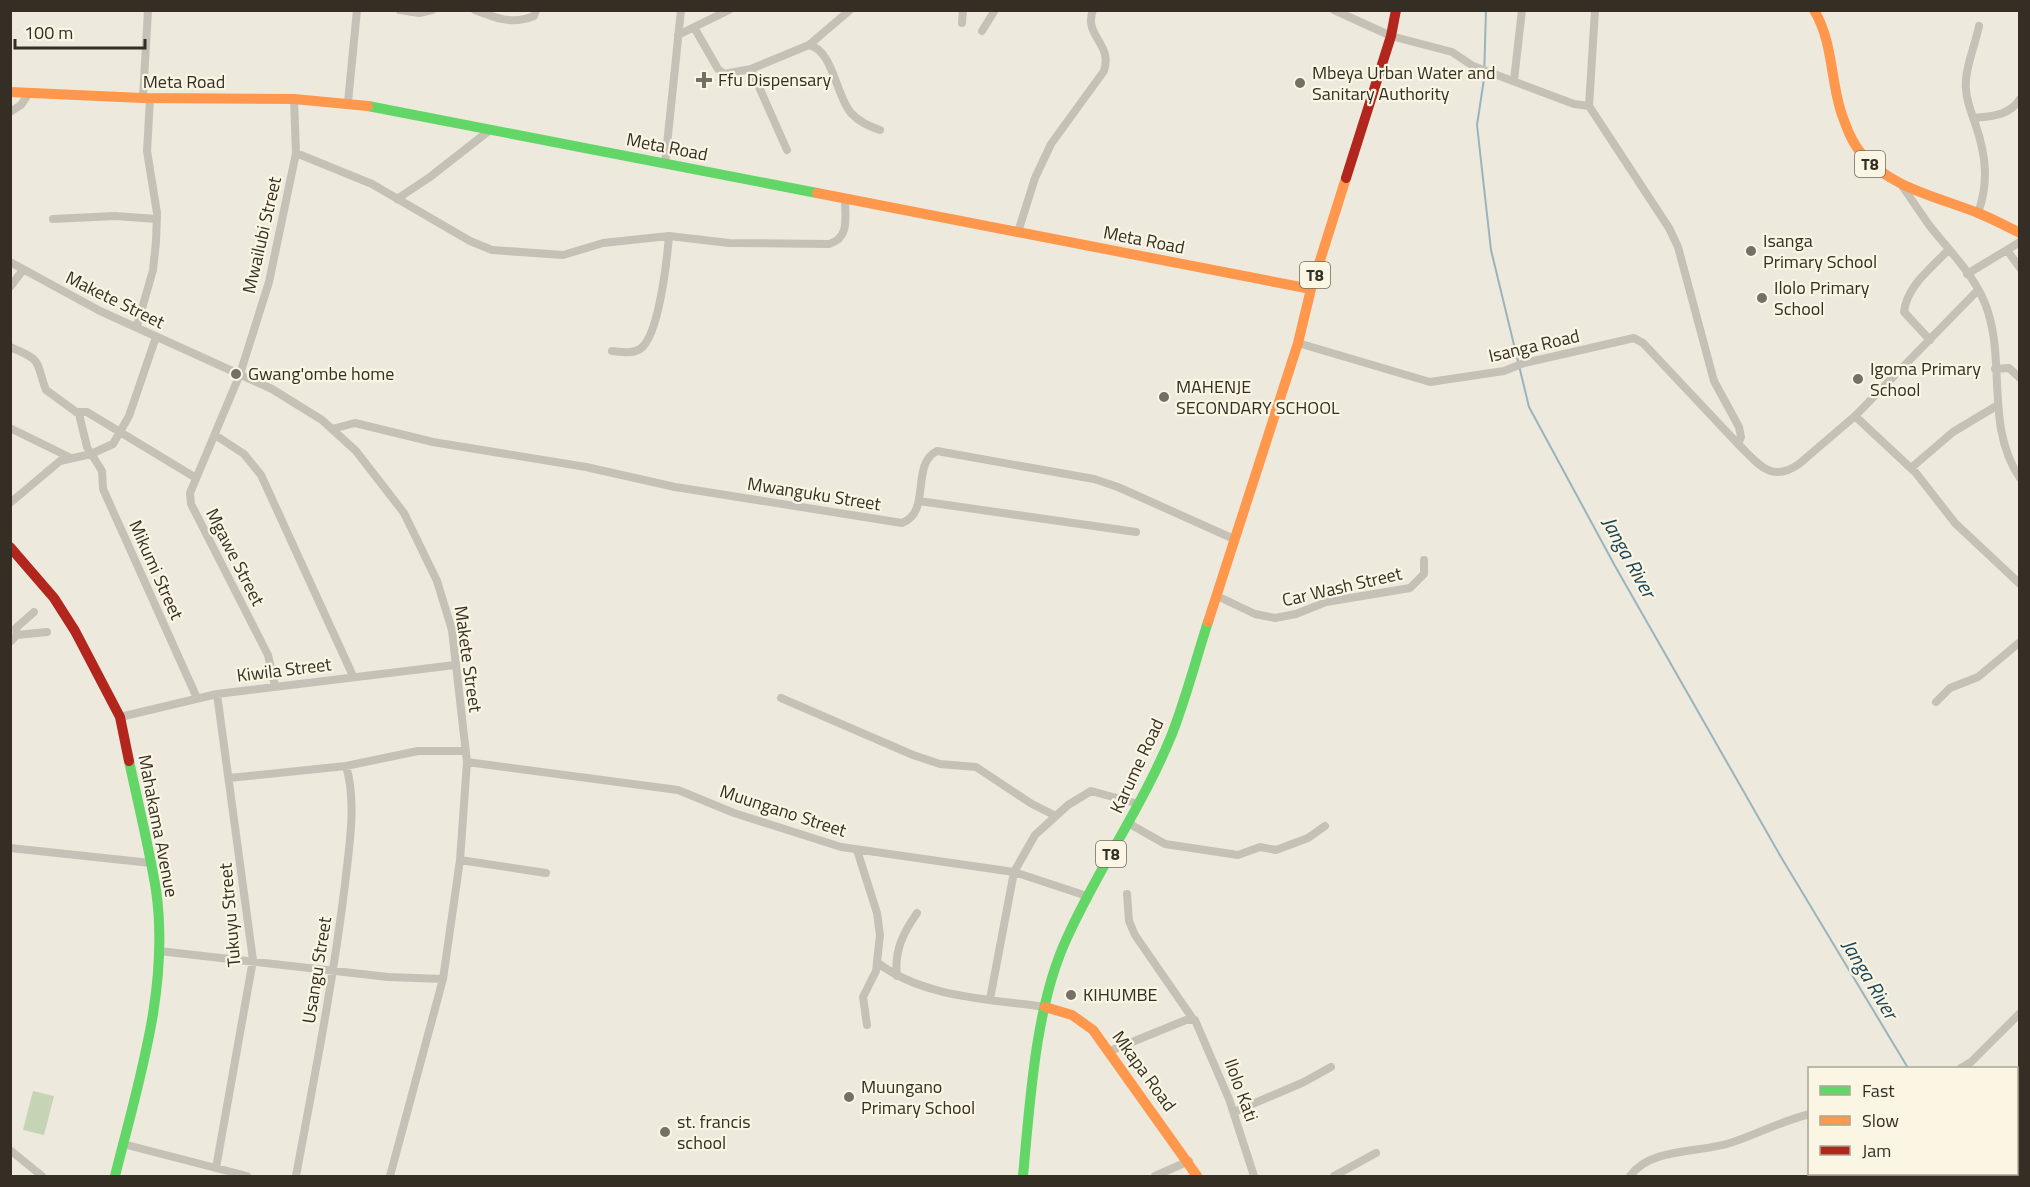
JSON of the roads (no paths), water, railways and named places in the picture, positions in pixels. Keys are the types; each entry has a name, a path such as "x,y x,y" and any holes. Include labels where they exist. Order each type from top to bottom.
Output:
{"main road":[{"name":"T8","path":"1234,539 1298,343 1311,289 1391,36 1396,10"},
{"name":"T8","path":"1814,10 1829,40 1840,108 1850,135 1861,155 1876,170 1903,187 1978,213 2019,233"},
{"name":"Meta Road","path":"10,92 147,99 294,99 348,102 1311,289"},
{"name":"Karume Road","path":"1023,1176 1031,1095 1045,1007 1065,941 1139,804 1172,734 1234,539"},
{"name":"Mahakama Avenue","path":"10,547 54,598 81,641 120,717 156,891 159,951 152,1029 115,1176"},
{"name":"Mkapa Road","path":"1045,1007 1072,1015 1093,1030 1189,1161 1197,1176"}],"street":[{"path":"137,326 153,270 157,219 147,151 148,10"},
{"path":"400,10 419,14 432,10"},
{"path":"475,10 493,18 519,21 534,16 536,10"},
{"path":"665,164 681,10"},
{"path":"678,35 695,29 729,10"},
{"path":"695,29 721,74 751,69 809,45 850,10"},
{"path":"962,23 963,10"},
{"path":"982,31 995,10"},
{"path":"1018,232 1035,178 1052,144 1106,65 1108,58 1103,44 1093,32 1090,19 1093,10"},
{"path":"1334,10 1391,36 1452,52 1473,66 1574,104 1589,105"},
{"path":"1514,80 1522,10"},
{"path":"1595,10 1589,105 1669,228 1678,247 1714,381 1738,427 1741,437 1738,444 1766,470 1773,473 1791,470 1855,416 1978,290"},
{"path":"348,102 355,11"},
{"path":"1978,213 1983,199 1987,172 1965,88 1979,26"},
{"path":"809,45 825,55 850,112 880,130"},
{"path":"751,69 787,150"},
{"path":"10,112 21,105 29,93"},
{"name":"Mwailubi Street","path":"240,374 269,282 296,153 294,99"},
{"path":"1973,118 2003,114 2012,109 2019,99"},
{"path":"397,199 430,177 490,130"},
{"path":"296,153 372,184 470,241 509,253 563,255 603,243 669,236 729,243 829,244 839,241 843,235 845,199"},
{"path":"1903,187 1978,290 1988,312 1998,405 2005,445 2019,478"},
{"path":"53,219 115,216 157,219"},
{"path":"612,351 640,350 649,339 666,263 669,236"},
{"path":"1967,274 2019,242"},
{"path":"1930,340 1904,312 1906,300 1919,280 1949,249"},
{"path":"2007,250 2019,268"},
{"name":"Makete Street","path":"10,262 100,311 272,388 332,429 356,451 404,513 447,605 467,762 460,860 442,979 390,1176"},
{"path":"10,287 22,270"},
{"path":"10,503 60,461 91,454 110,446 120,435 156,337"},
{"name":"Isanga Road","path":"1298,343 1430,382 1504,371 1524,363 1634,338 1643,343 1738,444"},
{"path":"10,347 36,361 41,368 46,390 76,412 87,412 120,435 196,478"},
{"path":"1995,369 2009,368 2019,378"},
{"name":"Mgawe Street","path":"240,374 190,493 191,504 268,655 275,686"},
{"path":"1911,468 1953,432 1998,405"},
{"name":"Mikumi Street","path":"76,412 82,420 84,437 91,454 102,471 103,489 197,698"},
{"path":"1855,416 1911,468 1932,490 1955,523 2019,584"},
{"name":"Mwanguku Street","path":"332,429 355,423 433,442 586,467 675,487 902,523 916,511 926,463 937,452 1094,479 1118,487 1234,539"},
{"path":"10,428 71,458"},
{"path":"215,435 244,454 261,475 353,676"},
{"path":"919,501 1136,532"},
{"name":"Car Wash Street","path":"1217,596 1262,616 1291,615 1326,602 1410,588 1424,574 1424,560"},
{"path":"17,635 16,628 19,623 34,612"},
{"path":"10,642 17,635 47,632"},
{"path":"1936,702 1950,688 1978,677 2019,642"},
{"name":"Kiwila Street","path":"120,717 217,694 455,665"},
{"name":"Tukuyu Street","path":"216,1168 253,960 217,694"},
{"path":"781,698 913,755 940,764 976,767 1032,804 1056,816"},
{"path":"229,778 346,766 418,751 465,751"},
{"name":"Muungano Street","path":"467,762 678,790 805,837 857,850 1014,872 1088,896"},
{"name":"Usangu Street","path":"296,1176 335,970 350,842 350,777 346,766"},
{"path":"990,999 1014,872 1035,835 1056,816 1091,791 1139,804"},
{"path":"1128,823 1165,844 1238,855 1260,847 1276,850 1308,838 1325,826"},
{"path":"10,848 151,863"},
{"path":"857,850 877,913 880,935 878,963 863,997 867,1024"},
{"path":"460,860 546,873"},
{"name":"Ilolo Kati","path":"1127,894 1128,914 1135,935 1192,1019 1217,1067 1254,1176"},
{"path":"897,976 896,957 899,946 917,913"},
{"path":"159,951 388,977 442,979"},
{"path":"878,963 897,976 927,988 1045,1007"},
{"path":"1963,1067 1971,1062 2019,1013"},
{"path":"1110,1051 1192,1019"},
{"path":"1234,1112 1304,1082 1331,1067"},
{"path":"1630,1176 1636,1169 1671,1153 1728,1144 1774,1124 1808,1114"},
{"path":"123,1144 247,1176"},
{"path":"10,1150 42,1176"},
{"path":"1334,1176 1376,1153"},
{"path":"1155,1176 1189,1161"}],"waterway":[{"name":"Janga River","path":"1486,10 1484,79 1477,125 1491,250 1529,407 1615,566 1781,857 1907,1067"}],"place":[{"name":"Ffu Dispensary","path":"704,80"},
{"name":"Mbeya Urban Water and Sanitary Authority","path":"1300,83"},
{"name":"Isanga Primary School","path":"1751,251"},
{"name":"Ilolo Primary School","path":"1762,298"},
{"name":"Gwang'ombe home","path":"236,374"},
{"name":"Igoma Primary School","path":"1858,379"},
{"name":"MAHENJE SECONDARY SCHOOL","path":"1164,397"},
{"name":"KIHUMBE","path":"1071,995"},
{"name":"Muungano Primary School","path":"849,1097"},
{"name":"st. francis school","path":"665,1132"}]}
